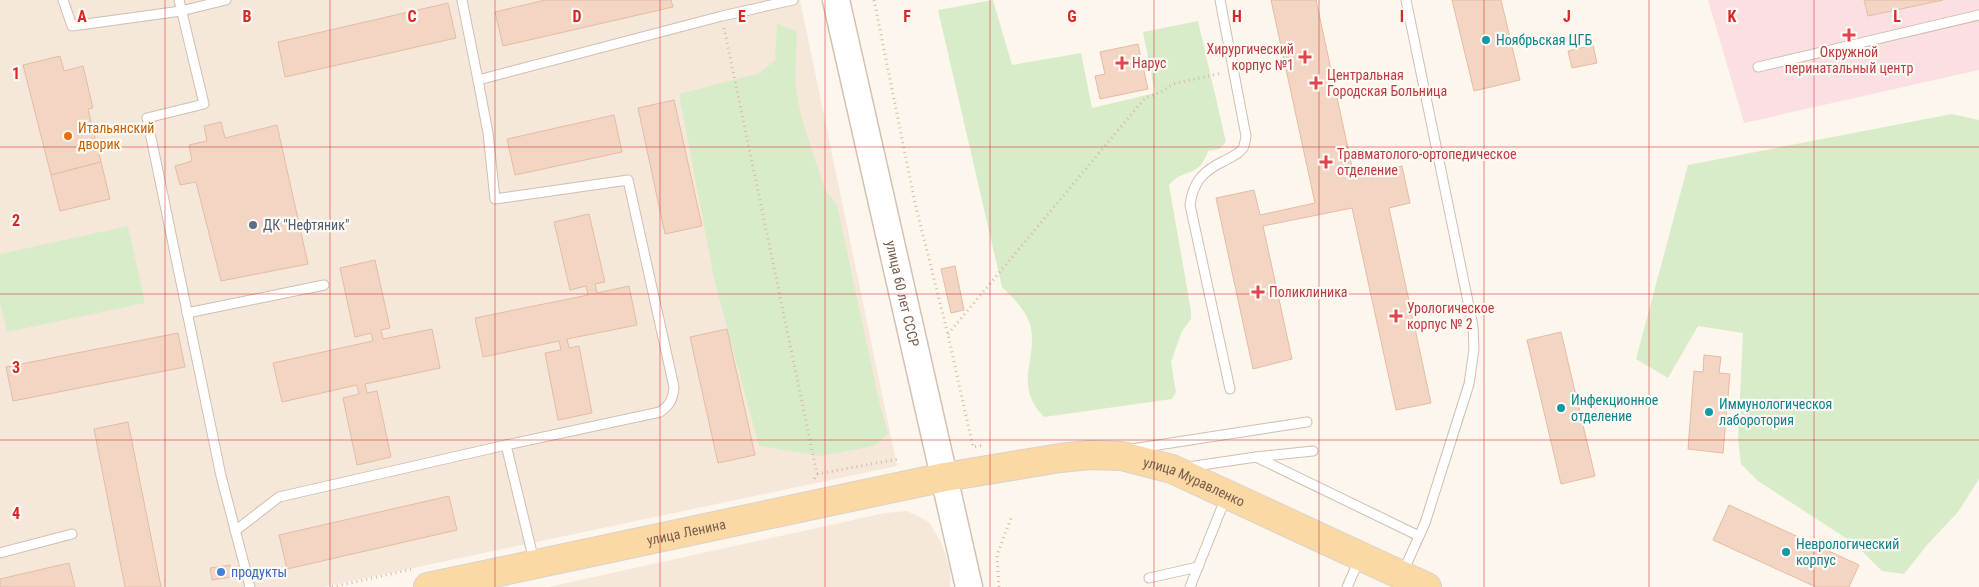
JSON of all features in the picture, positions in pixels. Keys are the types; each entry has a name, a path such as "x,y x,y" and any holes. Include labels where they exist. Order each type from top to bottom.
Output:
{"main road":[{"name":"улица 60 лет СССР","path":"836,0 969,587"},
{"name":"улица Муравленко","path":"944,477 1060,458 1122,456 1172,469 1427,587"},
{"name":"улица Ленина","path":"428,587 944,477"}],"lane":[{"path":"63,0 72,26 181,11 226,0"},
{"path":"179,0 204,104 147,118 221,476 250,587"},
{"path":"235,531 279,497 660,412 667,407 673,398 674,386 628,180 495,199 488,133 462,0"},
{"path":"478,80 722,16 793,0"},
{"path":"1220,0 1246,136 1243,148 1232,157 1210,168 1200,178 1192,194 1190,205 1230,389"},
{"path":"1402,575 1419,536 1469,384 1474,349 1473,326 1406,0"},
{"path":"1758,67 1979,15"},
{"path":"187,312 324,285"},
{"path":"1090,456 1307,422"},
{"path":"506,445 535,564"},
{"path":"1172,469 1313,451"},
{"path":"1256,457 1419,536"},
{"path":"1190,587 1227,494"},
{"path":"0,553 72,534"},
{"path":"1347,587 1361,556"},
{"path":"1149,578 1198,567"}],"path":[{"path":"874,0 915,203 948,335 973,447"},
{"path":"722,16 817,474 898,459"},
{"path":"948,335 1144,98 1161,92 1173,84 1234,70"},
{"path":"999,587 997,555 1011,518"}],"shaded area":[{"path":"0,0 800,0 897,466 323,587 0,587"},
{"name":"Окружной перинатальный центр","path":"1708,0 1979,0 1979,70 1744,123"},
{"path":"907,511 929,522 942,544 950,570 950,587 548,587 885,513"}],"green space":[{"path":"993,0 1012,65 1081,53 1092,108 1155,93 1143,32 1198,21 1226,142 1219,149 1208,151 1200,166 1180,176 1169,185 1191,311 1191,319 1182,331 1171,362 1176,392 1172,399 1044,417 1035,405 1028,382 1032,337 1030,324 1022,309 1002,287 938,10"},
{"path":"777,23 797,32 795,83 801,116 825,190 837,205 879,401 888,434 874,446 820,456 759,446 715,283 679,94 760,73 775,60"},
{"path":"1952,114 1979,120 1979,479 1958,512 1927,545 1904,574 1882,571 1855,544 1758,481 1741,464 1738,439 1743,333 1698,326 1668,378 1636,359 1688,165"},
{"path":"128,226 145,303 7,332 0,303 0,254"}],"building":[{"path":"545,0 671,0 673,7 503,46 495,12"},
{"path":"1271,0 1316,0 1354,176 1402,166 1410,203 1389,208 1431,403 1396,410 1352,208 1263,226 1292,359 1253,369 1216,198 1254,190 1260,215 1315,203"},
{"name":"Ноябрьская ЦГБ","path":"1452,0 1501,0 1520,80 1474,91"},
{"path":"1864,0 1943,0 1868,16"},
{"path":"448,3 456,38 285,77 278,42"},
{"name":"Нарус","path":"1138,44 1148,89 1100,99 1095,76 1105,74 1100,52"},
{"path":"1593,45 1597,63 1572,68 1568,51"},
{"name":"Итальянский дворик","path":"60,56 64,71 83,66 93,108 88,109 101,162 51,175 23,65"},
{"path":"674,100 702,226 665,234 638,108"},
{"path":"614,115 622,152 515,175 507,139"},
{"name":"ДК \"Нефтяник\"","path":"221,122 225,138 277,125 308,264 221,281 196,182 180,185 175,166 192,161 189,145 207,141 204,126"},
{"path":"101,162 110,199 60,211 51,175"},
{"path":"589,214 605,282 595,284 597,293 629,286 637,325 567,339 569,348 579,346 592,413 558,420 545,353 561,350 559,341 483,357 475,318 588,295 586,286 570,290 554,222"},
{"path":"375,260 390,328 381,330 383,339 432,329 440,368 365,384 367,393 377,391 391,457 357,465 343,398 359,394 357,385 282,402 273,363 373,341 371,333 355,337 340,268"},
{"path":"955,266 964,310 951,313 941,269"},
{"path":"727,329 755,455 718,463 690,337"},
{"name":"Инфекционное отделение","path":"1561,332 1595,476 1561,484 1527,340"},
{"path":"178,333 185,367 13,401 6,367"},
{"name":"Иммунологическоя лаборотория","path":"1704,355 1721,357 1719,373 1730,374 1723,453 1688,449 1694,371 1703,372"},
{"path":"128,422 161,587 125,587 94,429"},
{"path":"449,496 457,530 287,569 279,535"},
{"name":"Неврологический корпус","path":"1729,505 1859,565 1849,587 1816,587 1713,540"},
{"path":"69,563 75,587 0,587 0,579"},
{"name":"продукты","path":"230,565 232,577 212,580 210,568"}],"place":[{"name":"Окружной перинатальный центр","path":"1849,35"},
{"name":"Ноябрьская ЦГБ","path":"1486,40"},
{"name":"Хирургический корпус №1","path":"1305,57"},
{"name":"Нарус","path":"1122,63"},
{"name":"Центральная Городская Больница","path":"1316,83"},
{"name":"Итальянский дворик","path":"68,136"},
{"name":"Травматолого-ортопедическое отделение","path":"1326,162"},
{"name":"ДК \"Нефтяник\"","path":"253,225"},
{"name":"Поликлиника","path":"1258,292"},
{"name":"Урологическое корпус № 2","path":"1396,316"},
{"name":"Инфекционное отделение","path":"1561,408"},
{"name":"Иммунологическоя лаборотория","path":"1709,412"},
{"name":"Неврологический корпус","path":"1786,552"},
{"name":"продукты","path":"221,572"}]}
